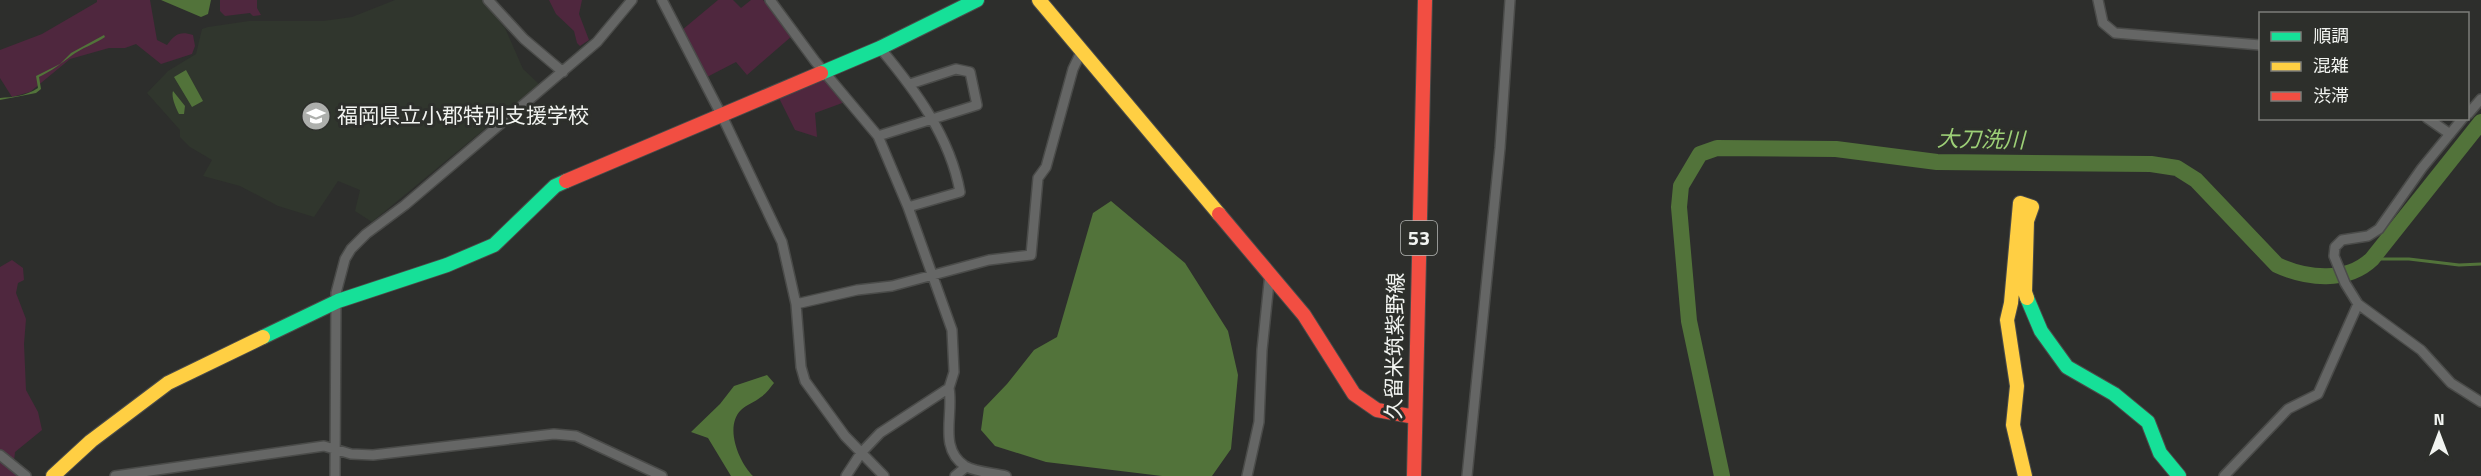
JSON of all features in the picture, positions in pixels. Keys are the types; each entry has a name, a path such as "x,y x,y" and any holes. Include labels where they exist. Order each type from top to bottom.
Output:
{"street":[{"path":"488,0 524,39 563,72"},
{"path":"336,476 338,301 336,293 345,259 351,249 366,234 405,205 597,42 632,0"},
{"path":"662,0 782,242 796,304 801,367 806,381 811,391 861,453 884,476"},
{"path":"770,0 878,136 908,207 952,330 954,372 949,388 952,403 948,444 952,453 966,467 1006,476"},
{"path":"53,476 91,441 168,383 338,301 447,265 494,245 555,186 880,48 977,0"},
{"path":"1039,0 1270,273 1318,335 1352,394 1371,409 1394,416 1414,417"},
{"name":"久留米筑紫野線","path":"1414,476 1425,0"},
{"path":"1467,476 1500,148 1510,0"},
{"path":"2098,0 2103,23 2115,33 2259,45"},
{"path":"880,48 910,84 933,119 956,173 960,192 908,207"},
{"path":"796,304 857,290 892,286 989,260 1031,255 1038,178 1046,167 1073,69 1082,50"},
{"path":"878,136 977,105 970,72 956,69 910,84"},
{"path":"2469,113 2481,99"},
{"path":"2430,120 2450,134"},
{"path":"2461,120 2379,229 2368,236 2342,240 2335,247 2334,256 2358,304 2421,350 2451,383 2481,402"},
{"path":"2025,476 2013,425 2017,386 2007,320 2011,303 2020,203 2032,207 2027,221 2025,292 2029,307 2041,331 2067,367 2114,394 2148,422 2160,453 2180,476"},
{"path":"1247,476 1260,422 1262,350 1270,273"},
{"path":"2224,476 2288,409 2318,394 2358,304"},
{"path":"846,476 861,453 887,428 949,388"},
{"path":"115,476 324,446 351,454 373,455 565,434 576,436 662,476"},
{"path":"0,455 26,476"},
{"path":"956,476 966,467"}],"shaded area":[{"path":"97,0 150,0 157,40 167,45 178,34 193,35 195,46 192,54 161,64 136,44 125,48 109,48 70,59 30,92 12,97 0,78 0,50 42,34"},
{"path":"161,0 211,0 208,14 201,17"},
{"path":"220,0 257,0 257,8 261,15 253,16 250,13 225,16 220,11"},
{"path":"395,0 482,0 505,28 523,69 539,84 372,222 355,211 360,190 338,181 314,217 278,206 240,186 203,176 212,160 190,147 180,137 180,130 147,93 168,71 196,54 202,29 249,21 323,21 352,17"},
{"path":"549,0 582,0 579,14 589,40 580,46 577,43 574,31 556,14"},
{"path":"718,0 733,0 741,8 751,0 763,0 792,36 747,75 736,62 707,77 682,30"},
{"path":"104,35 105,37 75,53 56,67 39,77 41,89 36,93 0,100 0,98 15,97 38,88 36,76 60,64 71,53"},
{"path":"186,70 203,101 192,107 174,77"},
{"path":"824,77 845,102 815,113 817,137 795,130 778,96"},
{"path":"173,91 185,106 184,114 178,112 173,99"},
{"path":"1111,201 1185,263 1228,331 1238,375 1231,449 1212,476 1162,476 1046,462 995,446 981,430 984,408 1034,350 1057,337 1093,213"},
{"path":"12,260 23,268 24,280 18,283 16,293 26,319 24,344 26,390 38,412 42,430 15,452 13,470 20,476 0,476 0,267"},
{"path":"767,375 774,383 763,396 741,410 734,426 735,444 743,462 753,476 731,476 708,438 691,432 720,404 734,386"}],"waterway":[{"name":"大刀洗川","path":"1722,476 1689,321 1679,207 1681,186 1700,154 1717,148 1836,149 1937,162 2151,164 2177,168 2196,180 2277,265 2314,276 2326,276 2351,272 2372,259 2481,122"},
{"path":"2372,259 2409,259 2459,265 2481,264"}],"traffic: fast":[{"path":"821,73 880,48 977,0"},
{"path":"263,337 338,301 447,265 494,245 555,186 566,181"},
{"path":"2027,298 2041,331 2067,367 2114,394 2148,422 2160,453 2179,476"}],"traffic: slow":[{"path":"1039,0 1219,214"},
{"path":"2025,476 2013,425 2017,386 2007,320 2011,303 2020,203 2032,207 2027,221 2025,292 2027,298"},
{"path":"53,476 91,441 168,383 263,337"}],"traffic: jam":[{"path":"1414,476 1425,0"},
{"path":"566,181 821,73"},
{"path":"1219,214 1304,315 1354,394 1377,410 1415,417"}],"place":[{"name":"福岡県立小郡特別支援学校","path":"316,116"}]}
